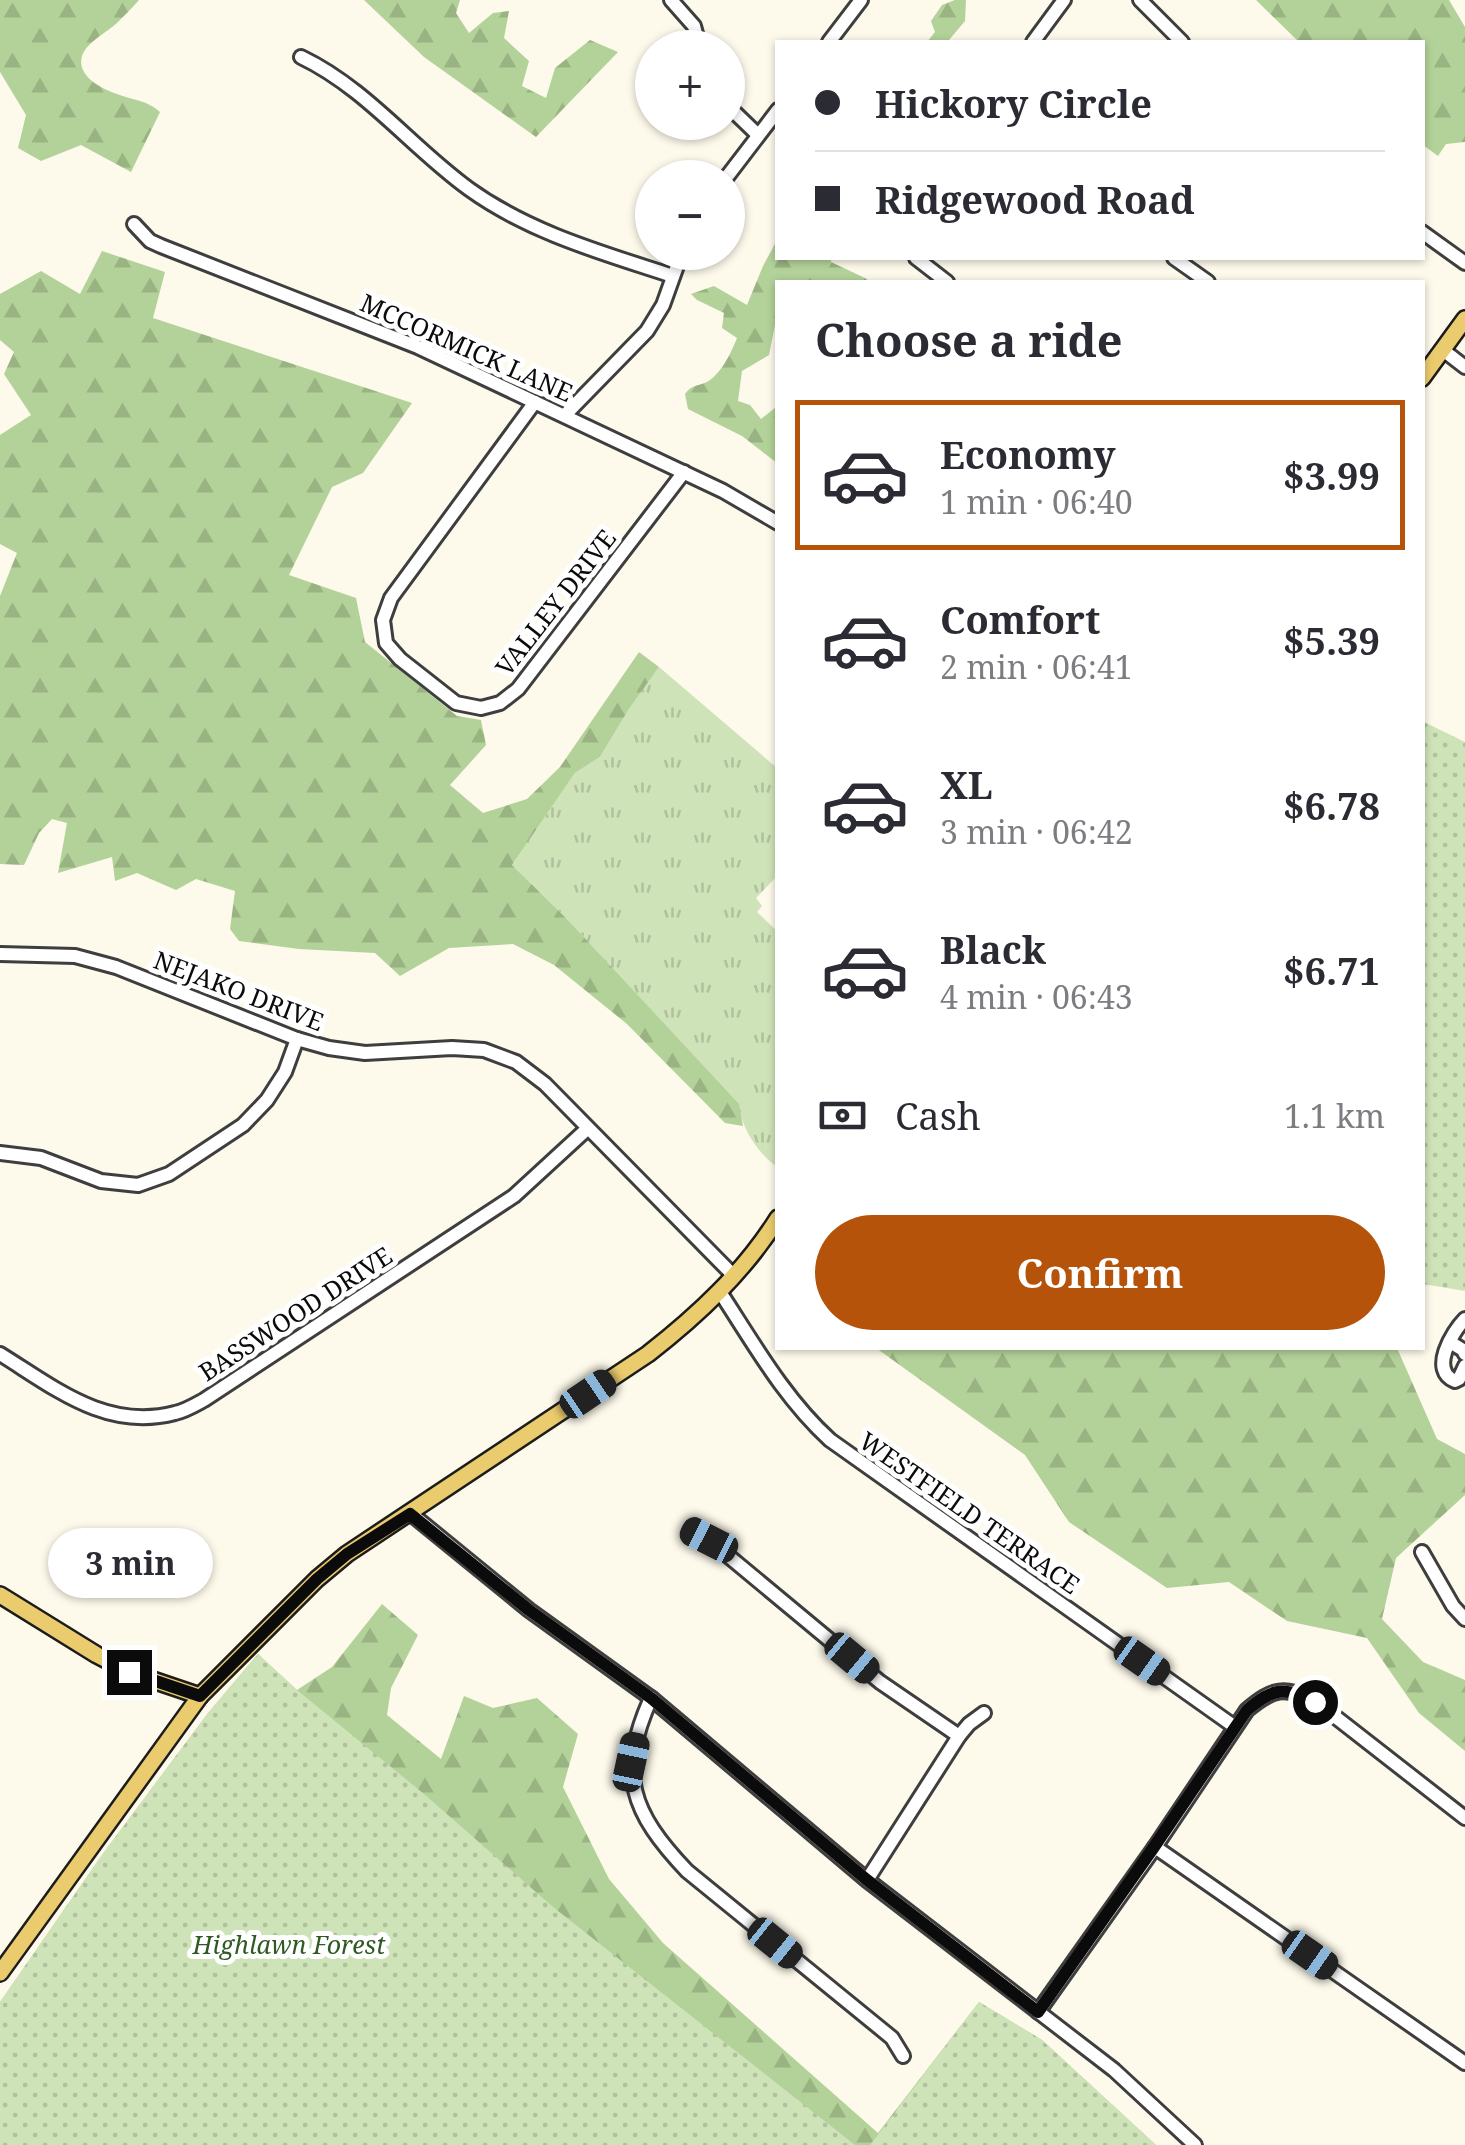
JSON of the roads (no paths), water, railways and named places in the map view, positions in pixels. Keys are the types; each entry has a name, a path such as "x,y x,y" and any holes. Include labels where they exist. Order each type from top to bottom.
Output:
{"main road":[{"path":"1425,374 1465,320"},
{"path":"0,1973 200,1696 317,1579 347,1554 676,1333 720,1292 775,1223"},
{"path":"0,1595 129,1672 200,1696"}],"street":[{"path":"672,0 695,30"},
{"path":"831,40 861,0"},
{"path":"1034,40 1064,0"},
{"path":"1140,0 1180,40"},
{"path":"301,57 353,90 466,188 501,210 574,244 673,276"},
{"path":"739,160 775,114"},
{"path":"745,122 758,135"},
{"name":"MCCORMICK LANE","path":"134,224 150,241 381,332 684,472 775,521"},
{"path":"1425,234 1465,263"},
{"path":"919,260 944,280"},
{"path":"1177,260 1205,280"},
{"path":"565,416 646,331 663,305 675,270"},
{"path":"1443,350 1465,367"},
{"name":"VALLEY DRIVE","path":"536,402 392,598 383,620 386,643 456,704 480,708 500,702 518,689 684,472"},
{"name":"NEJAKO DRIVE","path":"0,954 74,956 116,967 329,1048 365,1053 484,1050 516,1062 545,1084 734,1276"},
{"path":"0,1153 41,1158 101,1180 138,1185 169,1174 243,1126 284,1072 297,1039"},
{"name":"BASSWOOD DRIVE","path":"0,1354 81,1404 108,1415 144,1418 177,1413 204,1400 514,1196 587,1129"},
{"name":"WESTFIELD TERRACE","path":"720,1292 786,1394 830,1440 1235,1727"},
{"path":"1465,1318 1454,1331 1442,1361 1447,1378 1455,1380 1465,1366"},
{"path":"1450,1342 1465,1354"},
{"path":"410,1514 529,1610 651,1698 867,1880 1128,2082 1194,2145"},
{"path":"690,1531 709,1540 880,1682 959,1736"},
{"path":"1422,1552 1453,1606 1465,1619"},
{"path":"1038,2012 1247,1710 1262,1697 1278,1690 1298,1693 1315,1702 1465,1818"},
{"path":"651,1698 631,1762 633,1787 665,1848 687,1872 892,2038 904,2056"},
{"path":"867,1880 959,1736 984,1714"},
{"path":"1154,1847 1465,2064"}],"park label":[{"name":"Highlawn Forest","path":"289,1944"}]}
